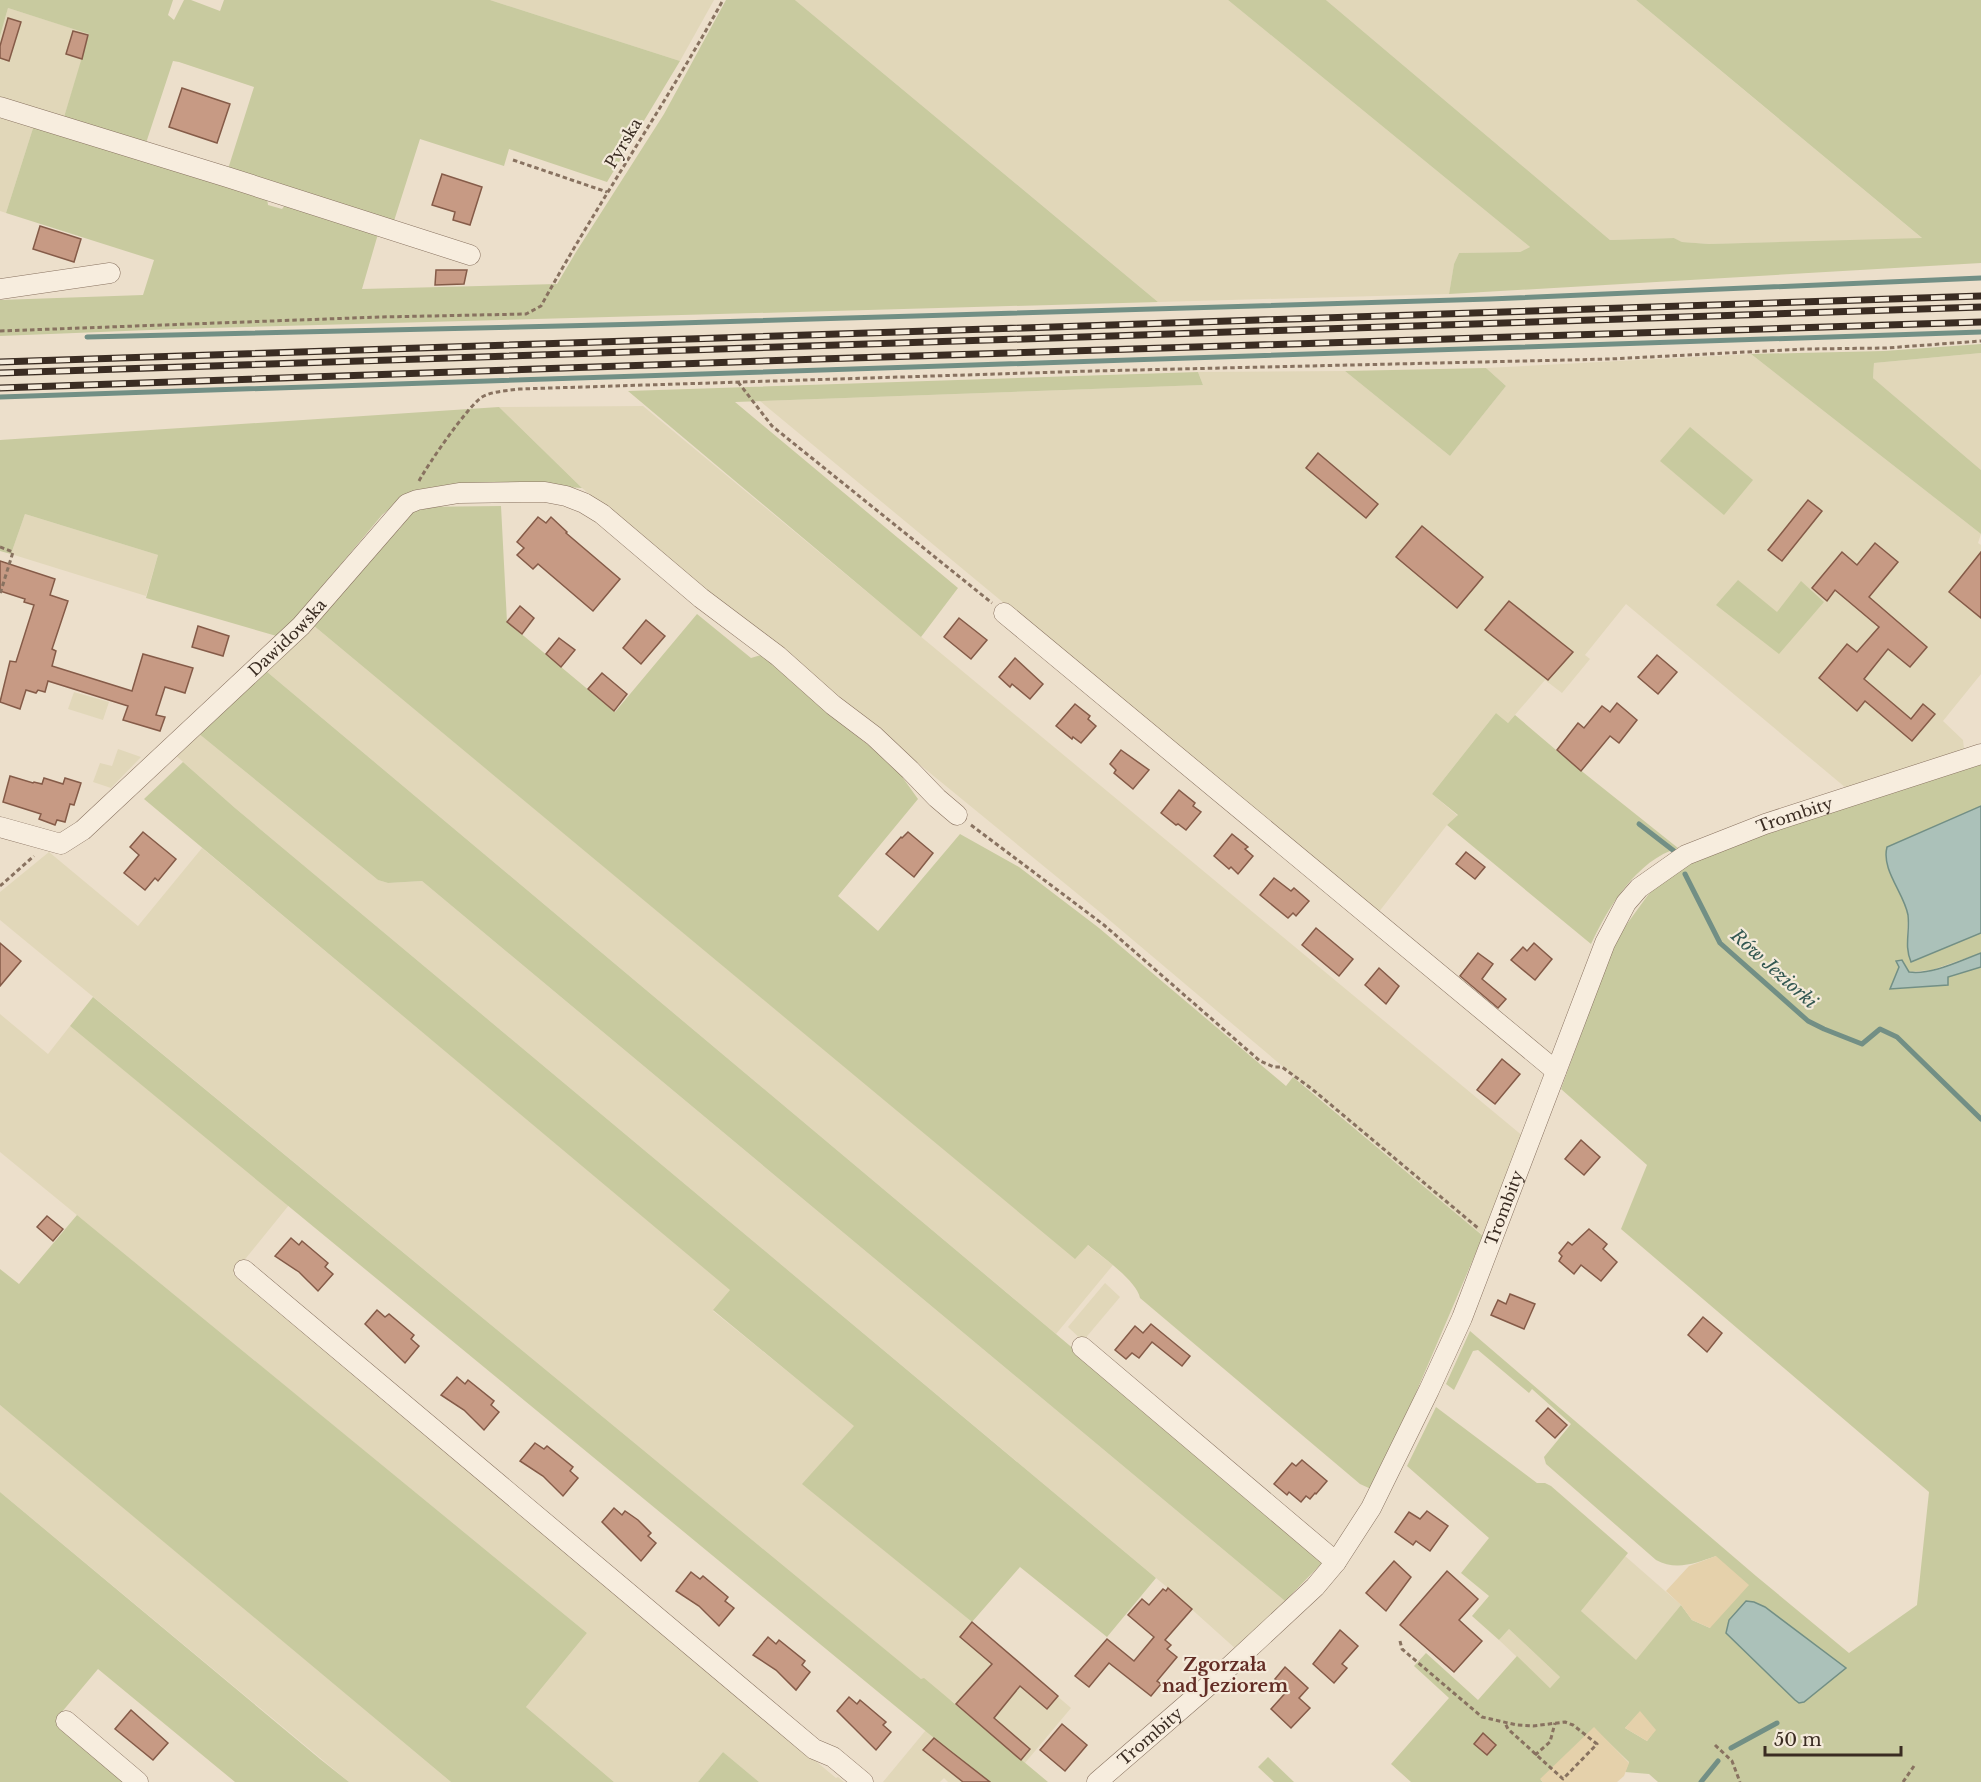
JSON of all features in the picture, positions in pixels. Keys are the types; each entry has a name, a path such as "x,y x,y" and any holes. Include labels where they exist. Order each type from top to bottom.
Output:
{"street":[{"path":"0,107 216,173 470,255"},
{"path":"0,289 110,273"},
{"path":"407,504 417,500 459,493 533,492 566,496 598,512 701,598 778,656 833,705 874,736 957,815"},
{"name":"Dawidowska","path":"57,843 83,830 301,626 407,504"},
{"path":"1004,613 1556,1071"},
{"name":"Trombity","path":"1097,1782 1215,1680 1315,1587 1336,1562 1371,1508 1462,1318 1605,943 1626,903 1639,888 1686,855 1765,824 1981,754"},
{"path":"0,827 57,843"},
{"path":"244,1270 814,1749 832,1757 863,1782"},
{"path":"1082,1347 1336,1562"},
{"path":"66,1721 138,1782"}],"path":[{"name":"Pyrska","path":"0,331 526,314 541,306 607,192 694,53 723,0"},
{"path":"513,160 607,192"},
{"path":"407,504 424,471 480,399 491,393 519,389 1610,359 1805,349 1886,348 1981,341"},
{"path":"738,382 772,426 1004,613"},
{"path":"0,547 13,552 0,594"},
{"path":"957,815 1104,925 1260,1061 1274,1067 1282,1067 1312,1089 1493,1239"},
{"path":"0,886 37,853 57,843"},
{"path":"1400,1641 1402,1649 1476,1713 1490,1720 1533,1726 1565,1722 1573,1725 1597,1744 1563,1779 1508,1729 1505,1723"},
{"path":"1535,1755 1550,1742 1555,1723"},
{"path":"1715,1745 1732,1761 1740,1782"},
{"path":"1903,1782 1914,1766"}],"shaded area":[{"path":"490,0 714,0 680,61"},
{"path":"795,0 1228,0 1530,247 1520,252 1459,253 1454,264 1449,294 1158,302"},
{"path":"1326,0 1636,0 1923,239 1709,244 1682,242 1674,238 1610,240"},
{"path":"8,8 90,34 64,117 0,97 0,36"},
{"path":"0,113 5,118 18,123 21,121 34,125 6,213 0,211"},
{"path":"1981,353 1981,470 1873,378 1874,363"},
{"path":"1751,354 1981,534 1978,543 1981,545 1981,674 1943,721 1963,740 1964,749 1846,788 1626,604 1585,655 1590,659 1562,693 1545,680 1508,723 1496,713 1432,794 1458,816 1447,825 1378,913 760,401 1203,385 1198,372 1345,371 1450,456 1506,386 1486,368"},
{"path":"643,406 1524,1137 1486,1238 1101,913 582,488 499,407"},
{"path":"25,514 158,555 146,596 11,554"},
{"path":"313,625 1075,1258 1087,1245 1113,1265 1056,1334 266,671"},
{"path":"74,692 109,702 103,720 68,709"},
{"path":"198,733 378,880 388,883 422,881 1285,1601 1253,1637 1237,1650 1168,1588 235,808 173,753"},
{"path":"118,749 141,757 111,788 93,782 100,763 112,766"},
{"path":"202,848 731,1290 713,1311 855,1426 803,1484 972,1622 1071,1708 1025,1763 0,920 0,892 49,852 138,926"},
{"path":"0,1014 48,1054 70,1026 289,1205 233,1274 836,1778 844,1782 759,1782 723,1752 698,1782 614,1782 526,1707 587,1633 0,1152"},
{"path":"1105,1283 1120,1297 1083,1341 1068,1327"},
{"path":"0,1405 451,1782 349,1782 0,1492"},
{"path":"1625,1556 1681,1605 1636,1661 1581,1611"},
{"path":"1509,1629 1560,1677 1550,1688 1499,1640"},
{"path":"926,1730 983,1776 978,1782 948,1782 944,1778 940,1782 883,1782"}],"green space":[{"path":"0,0 173,0 168,15 174,20 184,0 191,0 220,11 224,0 490,0 680,61 607,182 509,149 504,166 420,139 394,221 228,169 254,87 179,62 173,61 146,143 64,117 89,34 8,8 0,36"},
{"path":"726,0 795,0 1158,302 175,329 0,336 0,300 143,295 154,260 6,213 34,125 267,198 268,205 282,209 285,205 378,234 362,289 557,284 664,114"},
{"path":"1228,0 1326,0 1610,240 1674,238 1682,242 1709,244 1922,238 1636,0 1981,0 1981,263 1449,294 1454,264 1459,253 1520,252 1530,247"},
{"path":"1981,344 1981,353 1874,363 1873,378 1981,470 1981,534 1751,354 1884,351"},
{"path":"1486,368 1506,386 1450,456 1345,371"},
{"path":"1198,372 1203,385 735,402 958,588 921,637 628,391"},
{"path":"499,407 582,488 500,483 443,486 406,495 382,515 280,637 146,598 158,555 25,514 11,554 0,551 0,440"},
{"path":"1690,427 1753,480 1724,515 1660,461"},
{"path":"501,506 507,622 615,712 697,614 751,658 761,655 898,771 918,799 838,896 878,931 960,834 1019,867 1099,928 1286,1086 1293,1077 1483,1236 1412,1402 1371,1489 1360,1484 1140,1298 1126,1277 1109,1262 1088,1245 1075,1259 313,625 363,570 394,528 399,530 415,507"},
{"path":"1738,580 1777,612 1801,581 1824,602 1779,654 1716,605"},
{"path":"266,671 1318,1554 1322,1563 1285,1601 422,881 388,883 378,880 198,733"},
{"path":"1496,713 1508,723 1515,715 1678,848 1663,854 1637,874 1615,901 1591,944 1447,825 1458,815 1432,794"},
{"path":"183,762 235,808 1156,1578 1107,1637 1020,1567 972,1622 802,1484 854,1426 713,1310 730,1290 144,799"},
{"path":"1981,763 1981,806 1887,847 1908,915 1907,936 1911,962 1981,933 1981,953 1932,970 1909,972 1902,960 1896,961 1899,967 1890,989 1948,985 1947,977 1981,967 1981,1782 1658,1782 1649,1774 1625,1772 1629,1762 1594,1728 1541,1780 1543,1782 1411,1782 1391,1764 1449,1698 1414,1666 1426,1653 1478,1700 1517,1656 1550,1688 1560,1677 1509,1629 1499,1640 1472,1616 1489,1596 1461,1573 1489,1538 1407,1466 1436,1407 1537,1483 1551,1486 1628,1553 1581,1611 1636,1660 1681,1605 1692,1620 1710,1628 1716,1556 1678,1565 1656,1560 1546,1464 1544,1457 1571,1424 1532,1389 1529,1393 1478,1350 1473,1351 1454,1390 1446,1384 1470,1331 1849,1653 1917,1605 1929,1492 1621,1229 1647,1165 1561,1089 1616,939 1648,895 1682,867 1775,829","holes":["1754,1602 1765,1607 1845,1668 1795,1700 1726,1633","1640,1712 1655,1730 1647,1741 1625,1728"]},
{"path":"93,997 1048,1782 989,1782 934,1738 70,1026"},
{"path":"77,1215 587,1633 526,1707 614,1782 451,1782 0,1405 0,1269 19,1284"},
{"path":"0,1492 349,1782 235,1782 98,1669 56,1719 130,1782 0,1782"},
{"path":"723,1752 759,1782 698,1782"},
{"path":"1268,1757 1294,1782 1274,1782 1258,1767"}],"sand":[{"path":"1716,1556 1749,1585 1710,1628 1692,1620 1681,1605 1666,1591 1689,1566"},
{"path":"1640,1711 1656,1730 1647,1741 1625,1728"},
{"path":"1594,1727 1629,1763 1624,1776 1617,1782 1543,1782 1540,1779"}],"water":[{"path":"1981,806 1981,933 1911,962 1908,950 1908,915 1887,864 1887,847"},
{"path":"1981,953 1981,967 1948,977 1948,985 1890,989 1899,967 1896,961 1902,960 1909,972 1918,972 1945,967"},
{"path":"1746,1601 1765,1607 1846,1668 1804,1702 1799,1703 1726,1633 1729,1620"}],"building":[{"path":"8,18 21,22 9,61 0,58 0,46"},
{"path":"73,31 88,35 82,59 66,54"},
{"path":"182,88 230,104 217,143 169,127"},
{"path":"442,174 482,187 470,225 453,220 455,212 432,205"},
{"path":"40,226 81,239 74,262 33,249"},
{"path":"436,270 467,270 464,284 435,285"},
{"path":"1318,453 1378,504 1366,518 1306,468"},
{"path":"1808,500 1822,511 1782,561 1768,550"},
{"path":"538,517 546,523 551,517 566,533 620,579 593,611 538,564 533,569 517,555 524,548 517,542"},
{"path":"1422,526 1483,577 1457,608 1396,557"},
{"path":"1875,543 1898,562 1869,597 1927,647 1910,667 1888,649 1864,679 1911,719 1923,704 1935,714 1912,741 1865,701 1857,711 1819,678 1847,644 1857,652 1879,627 1835,590 1827,601 1812,588 1842,552 1857,565"},
{"path":"1981,552 1981,618 1949,592"},
{"path":"0,561 55,579 50,595 68,601 52,649 56,651 52,666 132,691 143,654 193,668 185,693 165,687 156,715 165,717 160,731 123,720 128,706 48,681 45,692 38,690 36,693 26,690 20,709 0,702 10,661 16,662 34,605 24,602 25,599 0,591"},
{"path":"1509,601 1573,652 1548,680 1485,630"},
{"path":"520,606 534,618 522,634 507,622"},
{"path":"959,618 987,640 971,659 944,637"},
{"path":"646,620 665,636 641,664 623,648"},
{"path":"198,626 229,636 223,656 192,647"},
{"path":"559,638 575,650 561,667 546,654"},
{"path":"1657,655 1677,672 1658,694 1638,677"},
{"path":"1015,658 1043,684 1030,699 1012,684 1010,687 999,677"},
{"path":"602,673 627,694 614,711 588,689"},
{"path":"1617,703 1637,720 1619,743 1610,736 1581,771 1557,750 1578,723 1584,728 1602,706 1610,712"},
{"path":"1075,704 1090,716 1088,719 1096,726 1081,743 1056,726"},
{"path":"1121,750 1149,770 1133,789 1114,773 1116,770 1110,764"},
{"path":"10,776 42,784 44,778 63,784 65,778 81,783 74,805 70,804 65,822 57,820 55,825 39,819 41,814 3,802"},
{"path":"1179,790 1195,803 1193,806 1201,812 1186,830 1161,813"},
{"path":"143,832 176,859 158,881 155,878 145,890 124,873 139,855 130,847"},
{"path":"908,832 933,853 914,877 886,854"},
{"path":"1232,834 1248,847 1245,849 1253,856 1238,874 1214,856"},
{"path":"1466,852 1485,867 1475,879 1456,864"},
{"path":"1274,878 1291,891 1294,888 1309,901 1296,916 1293,913 1288,918 1260,895"},
{"path":"1316,928 1353,959 1339,976 1302,945"},
{"path":"0,943 21,961 0,986"},
{"path":"1534,943 1552,959 1535,980 1511,960 1523,947 1527,951"},
{"path":"1478,953 1493,964 1482,979 1506,999 1498,1008 1460,976"},
{"path":"1379,968 1399,986 1386,1004 1365,985"},
{"path":"1502,1059 1520,1074 1495,1104 1477,1090"},
{"path":"1581,1140 1600,1157 1584,1175 1565,1159"},
{"path":"47,1216 63,1229 53,1241 37,1227"},
{"path":"1589,1229 1607,1244 1603,1249 1617,1262 1601,1281 1581,1265 1574,1274 1559,1261 1562,1256 1559,1253 1568,1242 1572,1245"},
{"path":"291,1238 299,1245 302,1241 328,1263 325,1267 333,1274 318,1291 299,1272 275,1256"},
{"path":"1510,1294 1535,1304 1524,1329 1491,1315 1498,1300 1506,1304"},
{"path":"377,1310 385,1317 389,1314 414,1335 411,1339 419,1346 405,1363 365,1324"},
{"path":"1703,1317 1722,1333 1707,1352 1688,1335"},
{"path":"1151,1324 1190,1356 1182,1366 1152,1342 1139,1358 1132,1353 1126,1359 1115,1350 1135,1326 1143,1333"},
{"path":"457,1377 465,1384 468,1380 494,1401 491,1405 499,1412 484,1430 464,1410 441,1395"},
{"path":"1548,1408 1567,1425 1555,1438 1536,1421"},
{"path":"535,1443 544,1449 547,1446 573,1467 570,1471 578,1478 563,1496 543,1476 520,1461"},
{"path":"1302,1460 1327,1481 1310,1499 1306,1496 1301,1502 1289,1492 1287,1495 1274,1484 1292,1463 1296,1466"},
{"path":"614,1508 622,1515 625,1511 651,1533 648,1536 656,1543 641,1561 602,1522"},
{"path":"1427,1511 1448,1526 1430,1551 1416,1541 1413,1545 1395,1532 1409,1512 1420,1519"},
{"path":"1394,1561 1411,1577 1386,1611 1366,1593"},
{"path":"1447,1571 1478,1599 1459,1620 1482,1641 1454,1672 1400,1625"},
{"path":"691,1572 700,1579 703,1576 728,1597 725,1601 734,1608 719,1626 699,1606 676,1591"},
{"path":"1168,1588 1192,1609 1165,1640 1171,1645 1167,1649 1177,1657 1157,1681 1161,1684 1151,1696 1109,1663 1089,1687 1075,1676 1107,1639 1134,1661 1154,1637 1128,1615 1142,1599 1149,1605 1163,1589 1166,1591"},
{"path":"972,1622 1058,1696 1047,1709 1020,1686 994,1718 1030,1749 1021,1760 956,1704 992,1664 960,1637"},
{"path":"1340,1630 1358,1646 1342,1664 1347,1668 1334,1683 1313,1664"},
{"path":"768,1637 776,1644 779,1640 805,1661 802,1665 810,1672 796,1690 776,1670 753,1655"},
{"path":"1285,1667 1308,1688 1299,1698 1310,1708 1291,1728 1271,1709 1288,1690 1275,1679"},
{"path":"849,1697 857,1704 860,1700 886,1722 883,1725 891,1732 876,1750 837,1711"},
{"path":"131,1710 168,1743 153,1760 115,1729"},
{"path":"1062,1724 1087,1745 1065,1771 1040,1750"},
{"path":"1483,1733 1496,1745 1487,1755 1474,1744"},
{"path":"934,1738 990,1782 963,1782 923,1750"}],"waterway":[{"path":"87,337 644,324 1490,299 1981,278"},
{"path":"0,397 1981,332"},
{"name":"Rów Jeziorki","path":"1639,824 1674,851"},
{"name":"Rów Jeziorki","path":"1685,874 1720,943 1808,1021 1862,1044 1880,1029 1897,1037 1981,1119"},
{"name":"Rów Jeziorki","path":"1731,1748 1777,1723"},
{"name":"Rów Jeziorki","path":"1701,1782 1718,1761"}],"railway":[{"path":"0,362 1981,296"},
{"path":"0,373 1981,307"},
{"path":"0,388 1981,322"}],"district":[{"name":"Zgorzała nad Jeziorem","path":"1225,1675"}]}
